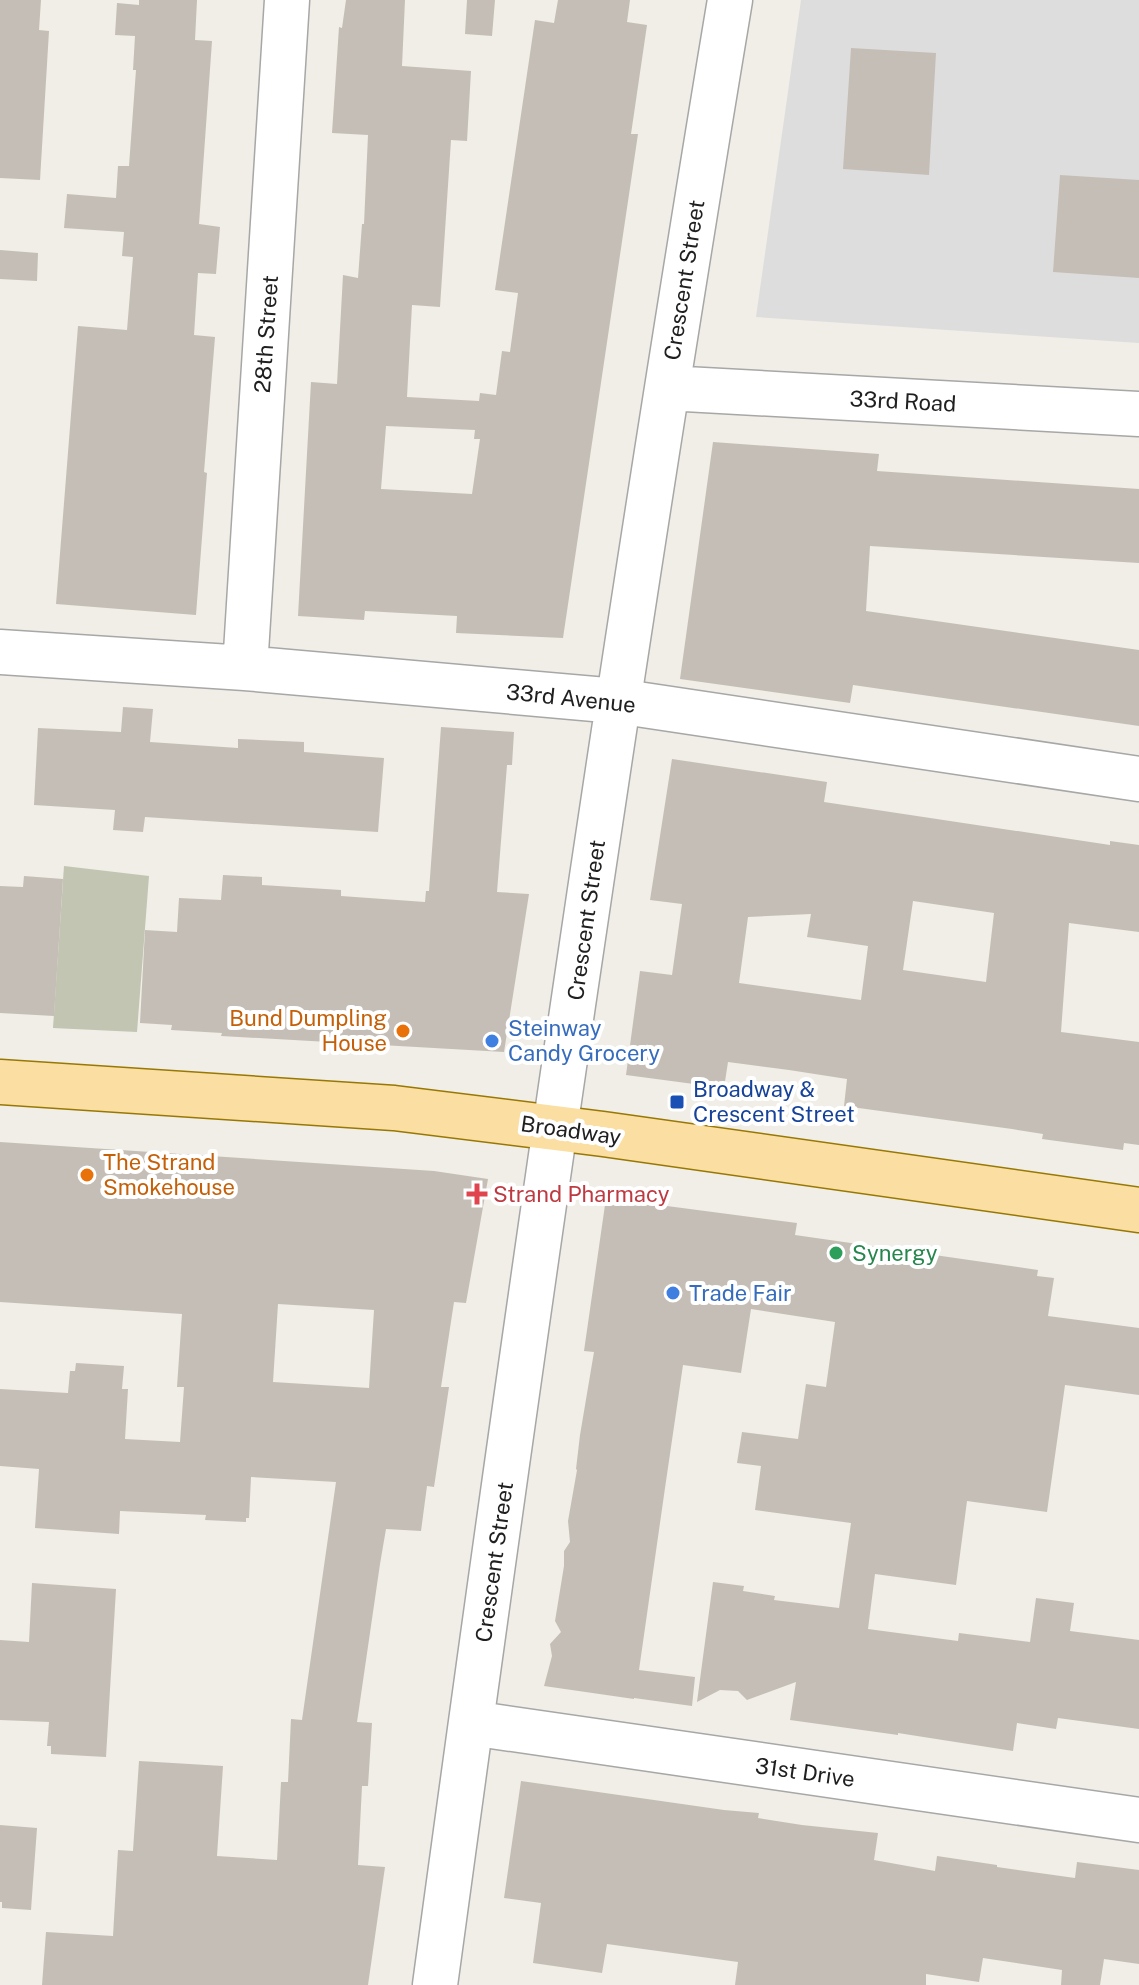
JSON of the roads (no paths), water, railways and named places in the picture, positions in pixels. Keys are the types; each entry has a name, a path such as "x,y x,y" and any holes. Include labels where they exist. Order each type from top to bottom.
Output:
{"main road":[{"name":"Broadway","path":"0,1082 394,1108 1139,1210"}],"street":[{"name":"28th Street","path":"245,668 287,0"},
{"name":"Crescent Street","path":"435,1985 617,701 730,0"},
{"name":"33rd Road","path":"667,388 1139,414"},
{"name":"33rd Avenue","path":"0,652 245,668 617,701 1139,779"},
{"name":"31st Drive","path":"471,1723 1139,1820"}],"place":[{"name":"Bund Dumpling House","path":"403,1031"},
{"name":"Steinway Candy Grocery","path":"492,1041"},
{"name":"Broadway & Crescent Street","path":"677,1102"},
{"name":"The Strand Smokehouse","path":"87,1175"},
{"name":"Strand Pharmacy","path":"477,1194"},
{"name":"Synergy","path":"836,1253"},
{"name":"Trade Fair","path":"673,1293"}]}
